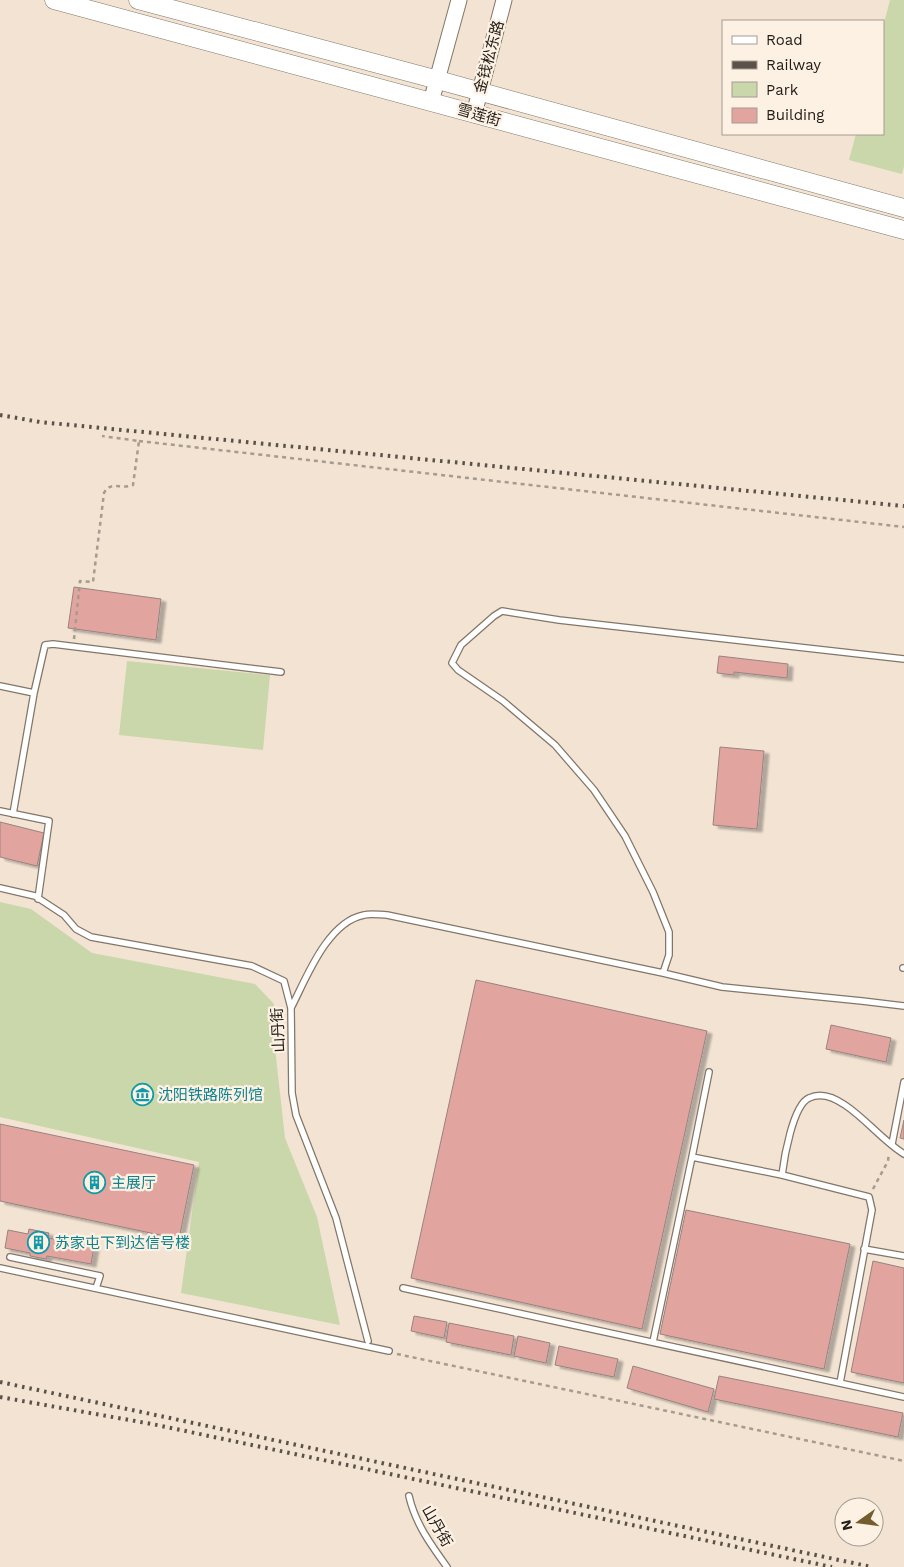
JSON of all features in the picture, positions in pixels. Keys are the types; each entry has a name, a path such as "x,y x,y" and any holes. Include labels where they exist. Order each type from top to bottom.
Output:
{"main road":[{"name":"雪莲街","path":"54,0 904,230"},
{"name":"雪莲街","path":"138,0 480,91 904,208"},
{"path":"431,102 460,0"},
{"name":"金钱松东路","path":"474,114 504,0"}],"lane":[{"path":"663,973 669,955 669,932 625,836 594,790 556,745 503,701 458,670 452,663 461,645 502,611 559,620 904,659"},
{"path":"13,814 34,693 45,645 73,646 281,672"},
{"path":"0,686 34,693"},
{"path":"0,811 49,821 38,899"},
{"name":"山丹街","path":"0,888 38,899 64,915 76,930 91,937 252,966 284,982 291,1008 292,1093 296,1115 336,1218 368,1341"},
{"path":"291,1008 322,948 346,922 364,915 387,915 722,987 862,1000 904,1006"},
{"path":"653,1342 709,1072"},
{"path":"892,1144 904,1082"},
{"path":"782,1176 786,1144 801,1106 808,1098 823,1094 844,1104 904,1154"},
{"path":"692,1157 869,1197 872,1210 840,1383"},
{"path":"864,1249 904,1256"},
{"path":"10,1256 100,1276 96,1288"},
{"path":"21,1272 24,1260"},
{"path":"0,1268 389,1352"},
{"path":"404,1288 904,1397"},
{"name":"山丹街","path":"409,1496 411,1506 427,1539 448,1567"}],"path":[{"path":"102,436 138,442 904,527"},
{"path":"73,646 80,581 94,582 104,493 112,485 125,487 133,485 138,442"},
{"path":"869,1197 888,1161 892,1144"},
{"path":"389,1352 404,1357 904,1461"}],"green space":[{"path":"890,0 904,0 904,166 902,174 849,160 856,135 884,135 884,23"},
{"path":"127,661 270,675 263,750 119,735"},
{"name":"沈阳铁路陈列馆","path":"0,902 31,909 92,953 255,984 274,1004 276,1057 285,1138 317,1217 340,1325 181,1293 199,1162 0,1117"}],"building":[{"path":"74,587 161,599 156,640 68,628"},
{"path":"719,656 788,664 787,678 734,672 734,675 717,673"},
{"path":"720,747 764,751 757,829 713,825"},
{"path":"0,822 44,833 37,866 0,857"},
{"path":"476,980 707,1031 642,1329 411,1278"},
{"path":"831,1025 891,1038 886,1062 826,1049"},
{"path":"904,1120 904,1139 900,1138"},
{"name":"主展厅","path":"0,1124 194,1165 179,1239 0,1201"},
{"path":"686,1210 850,1244 824,1369 660,1334"},
{"name":"苏家屯下到达信号楼","path":"29,1229 49,1233 48,1238 94,1247 91,1264 47,1256 46,1259 30,1256 30,1253 5,1248 8,1230 28,1234"},
{"path":"873,1261 904,1268 904,1383 851,1372"},
{"path":"414,1316 447,1322 444,1338 411,1331"},
{"path":"449,1323 514,1336 511,1355 446,1342"},
{"path":"518,1336 550,1343 546,1363 514,1356"},
{"path":"559,1346 618,1359 614,1377 555,1365"},
{"path":"633,1366 714,1389 708,1412 627,1388"},
{"path":"719,1376 903,1413 898,1437 714,1399"}],"railway":[{"path":"0,415 40,422 904,506"},
{"path":"0,1382 872,1567"},
{"path":"0,1397 152,1424 832,1567"}],"place":[{"name":"沈阳铁路陈列馆","path":"142,1095"},
{"name":"主展厅","path":"95,1183"},
{"name":"苏家屯下到达信号楼","path":"39,1243"}]}
